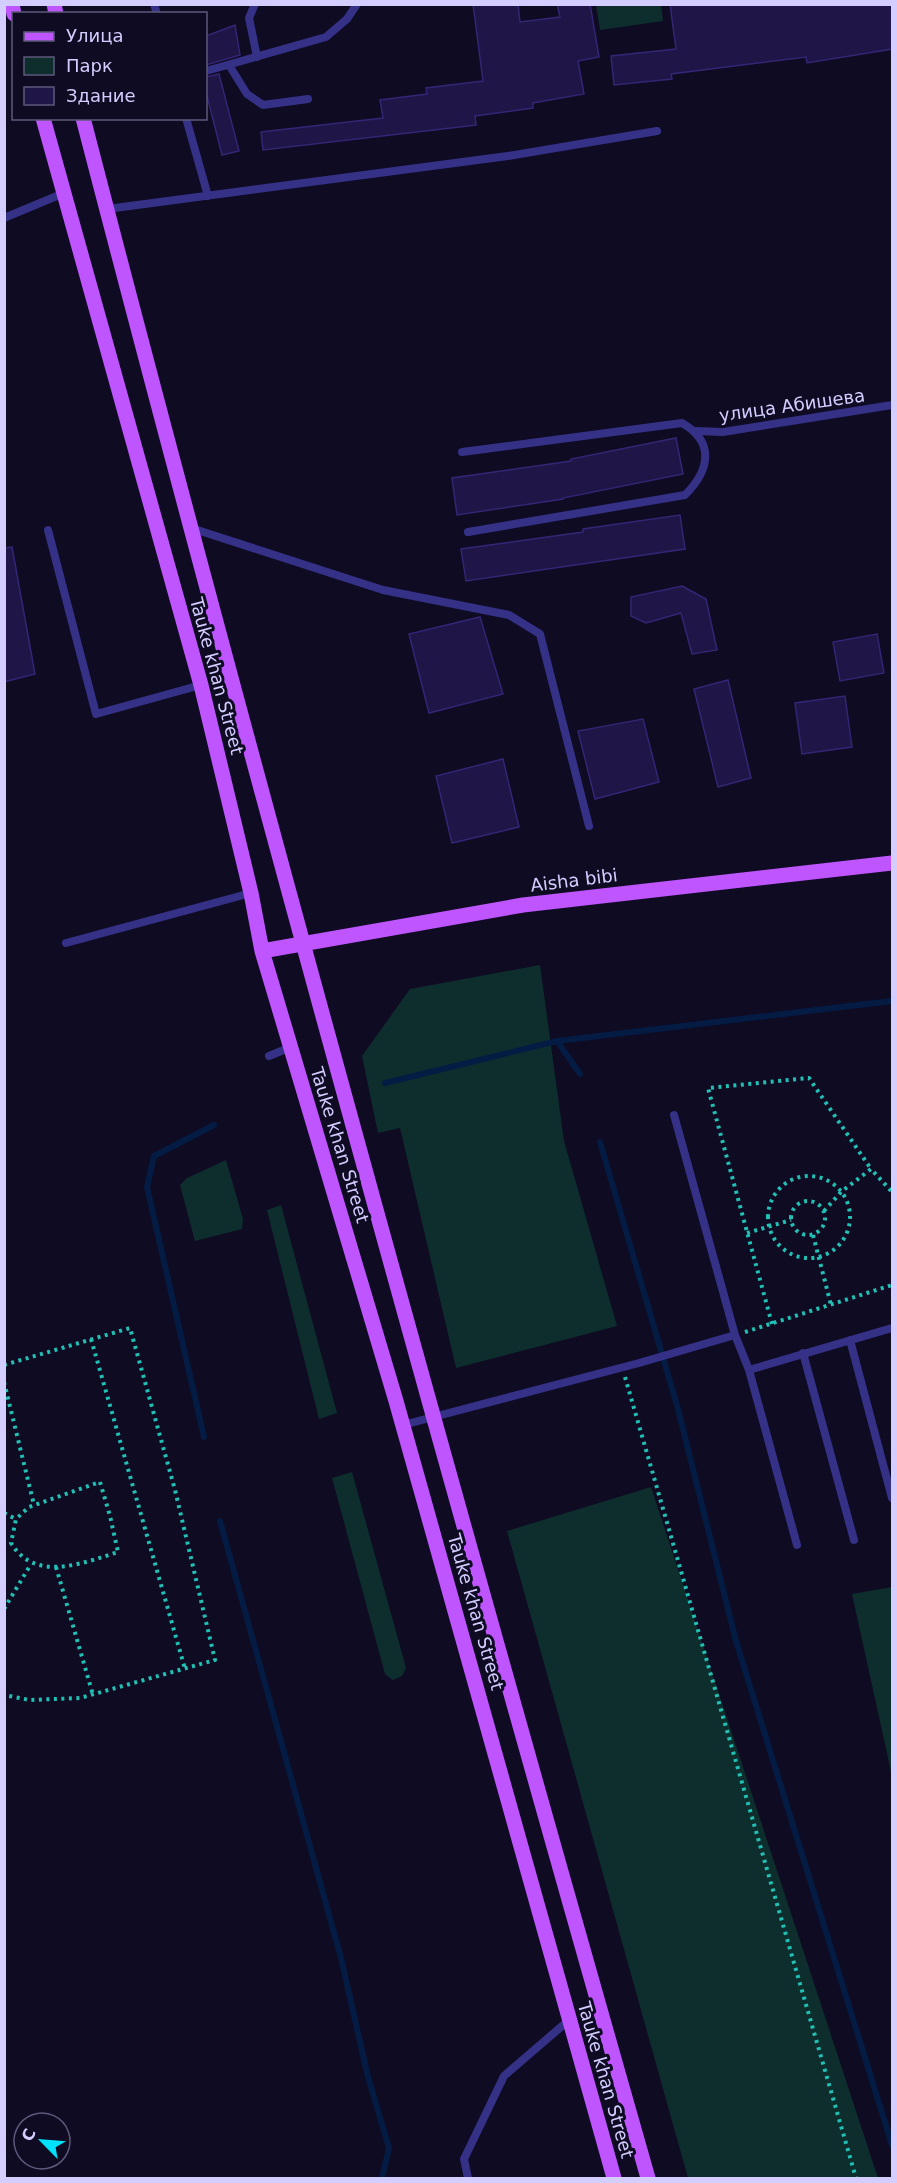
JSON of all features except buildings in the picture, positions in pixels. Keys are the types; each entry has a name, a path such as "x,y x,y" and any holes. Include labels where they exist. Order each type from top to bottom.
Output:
{"main road":[{"name":"Tauke khan Street","path":"44,120 201,685 251,893 262,951 403,1425 614,2178"},
{"name":"Tauke khan Street","path":"84,120 191,528 433,1417 648,2178"},
{"name":"Aisha bibi","path":"262,951 523,905 892,863"}],"lane":[{"path":"255,4 249,18 257,57"},
{"path":"207,71 326,37 347,19 357,4"},
{"path":"229,64 247,94 263,105 308,99"},
{"path":"187,120 208,196"},
{"path":"107,209 508,156 657,131"},
{"path":"4,218 64,194"},
{"name":"улица Абишева","path":"462,452 682,423 697,431 723,432 892,405"},
{"path":"468,532 685,495 696,484 703,470 706,448 697,431"},
{"path":"191,528 383,590 509,615 540,634 589,826"},
{"path":"48,530 96,714 201,685"},
{"path":"66,944 251,893"},
{"path":"269,1056 291,1047"},
{"path":"674,1115 735,1335 749,1370 797,1545"},
{"path":"749,1370 892,1328"},
{"path":"403,1425 639,1364 735,1335"},
{"path":"850,1340 892,1498"},
{"path":"803,1353 854,1540"},
{"path":"468,2178 464,2159 504,2076 569,2020"}],"path":[{"path":"772,1324 708,1088 809,1078 871,1168 892,1192"},
{"path":"824,1211 841,1192 871,1168"},
{"path":"800,1176 817,1176 833,1182 841,1192 845,1195 850,1211 849,1229 840,1244 827,1255 810,1258 793,1255 778,1245 769,1231 767,1213 772,1197 784,1183 800,1176"},
{"path":"808,1200 818,1203 824,1211 825,1221 821,1230 813,1235 803,1235 795,1230 790,1220 792,1210 799,1203 808,1200"},
{"path":"747,1233 790,1220"},
{"path":"813,1235 831,1305"},
{"path":"735,1335 892,1285"},
{"path":"4,1365 130,1328 175,1491 215,1660 80,1698 30,1700 4,1695"},
{"path":"92,1339 185,1669"},
{"path":"622,1368 856,2178"},
{"path":"4,1382 34,1505"},
{"path":"99,1482 118,1552 89,1562 56,1567 32,1564 17,1554 11,1544 16,1519 34,1505 99,1482"},
{"path":"4,1513 16,1519"},
{"path":"4,1545 11,1544"},
{"path":"4,1609 32,1564"},
{"path":"56,1567 93,1695"}],"green space":[{"path":"596,5 661,5 663,21 600,30"},
{"path":"540,965 564,1141 617,1326 456,1368 400,1128 378,1133 362,1056 410,989"},
{"path":"226,1160 243,1219 242,1229 195,1241 180,1185 187,1178"},
{"path":"281,1205 337,1413 319,1419 267,1210"},
{"path":"352,1472 406,1668 402,1676 393,1680 385,1674 332,1478"},
{"path":"651,1487 878,2178 688,2178 507,1531"},
{"path":"892,1587 892,1776 852,1594"}],"waterway":[{"path":"557,1041 892,1001"},
{"path":"385,1083 557,1041 580,1074"},
{"path":"204,1437 147,1187 154,1156 214,1125"},
{"path":"600,1142 678,1409 736,1641 892,2145"},
{"path":"220,1521 341,1958 368,2077 389,2148 382,2178"}]}
